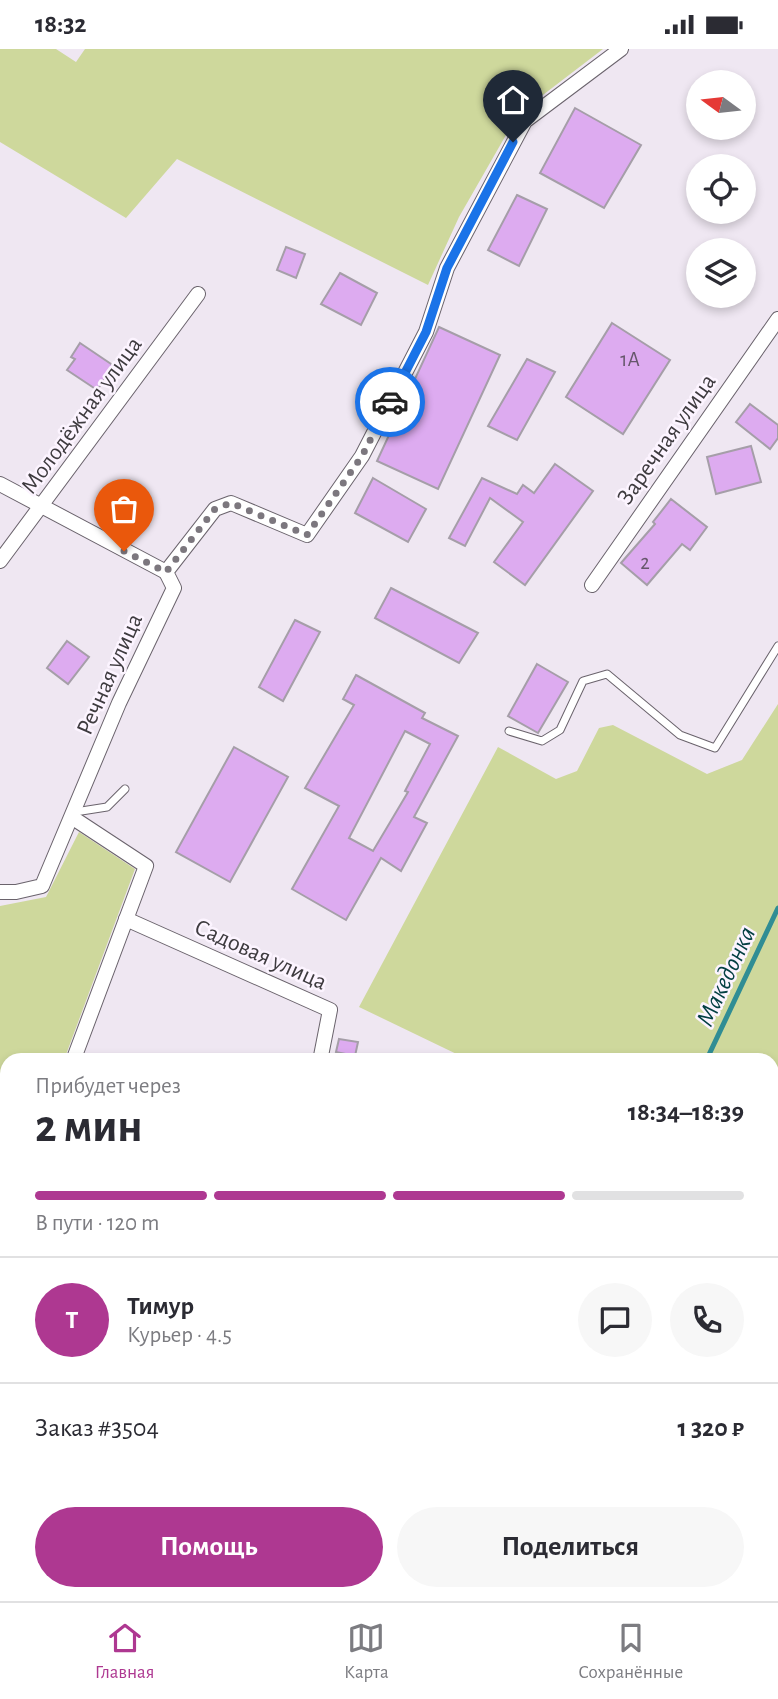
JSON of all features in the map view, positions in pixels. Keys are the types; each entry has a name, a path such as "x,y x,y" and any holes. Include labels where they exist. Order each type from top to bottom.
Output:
{"street":[{"path":"0,484 166,572 215,509 231,503 307,535 368,444 426,332 447,268 525,121 621,49"},
{"name":"Молодёжная улица","path":"0,561 198,295"},
{"name":"Заречная улица","path":"592,585 778,319"},
{"name":"Речная улица","path":"0,892 16,892 43,886 119,703 174,589 166,572"},
{"path":"74,815 146,866 76,1053"},
{"name":"Садовая улица","path":"126,919 330,1010 322,1053"}],"lane":[{"path":"509,731 542,741 560,730 583,681 607,674 680,735 715,748 778,646"},
{"path":"74,815 107,807 125,789"}],"green space":[{"path":"0,49 56,49 76,62 85,49 603,49 518,114 459,217 428,285 177,159 126,218 0,142"},
{"path":"778,704 778,1053 454,1053 359,1007 498,747 556,779 577,771 599,728 613,725 707,774 742,760"},
{"path":"79,832 135,869 67,1053 0,1053 0,906 46,897"}],"building":[{"path":"575,108 641,145 604,208 540,173"},
{"path":"517,195 547,209 519,266 488,250"},
{"path":"286,247 305,254 296,278 277,270"},
{"path":"340,273 377,293 361,325 321,304"},
{"path":"612,323 670,360 623,434 566,397"},
{"path":"439,327 500,355 438,489 377,461"},
{"path":"80,343 114,366 97,390 67,370 75,359 71,357"},
{"path":"527,359 555,372 517,440 488,426"},
{"path":"750,404 778,425 778,438 770,449 736,422"},
{"path":"751,446 761,482 716,494 707,457"},
{"path":"555,464 593,491 525,585 494,562 523,522 490,498 465,546 449,538 482,478 517,494 523,485 534,493"},
{"path":"373,478 426,509 408,542 355,513"},
{"path":"671,499 707,527 690,550 682,544 647,585 621,563 655,524 653,522"},
{"path":"391,588 478,633 459,663 375,618"},
{"path":"295,620 320,632 283,701 259,687"},
{"path":"67,641 89,657 68,684 47,668"},
{"path":"537,664 568,682 538,733 508,716"},
{"path":"356,675 425,713 422,718 458,736 414,817 427,823 401,871 381,858 346,920 292,889 339,806 305,788 354,705 343,699","holes":["405,731 430,744 405,791 408,792 373,851 349,838"]},
{"path":"234,747 288,777 230,882 176,852"},
{"path":"339,1039 358,1042 356,1053 336,1052"}],"waterway":[{"name":"Македонка","path":"710,1053 778,908"}],"way so far":[{"path":"124,551 166,572 215,509 231,503 307,535 362,456 390,402"}],"route":[{"path":"390,402 426,332 447,268 513,142"}]}
